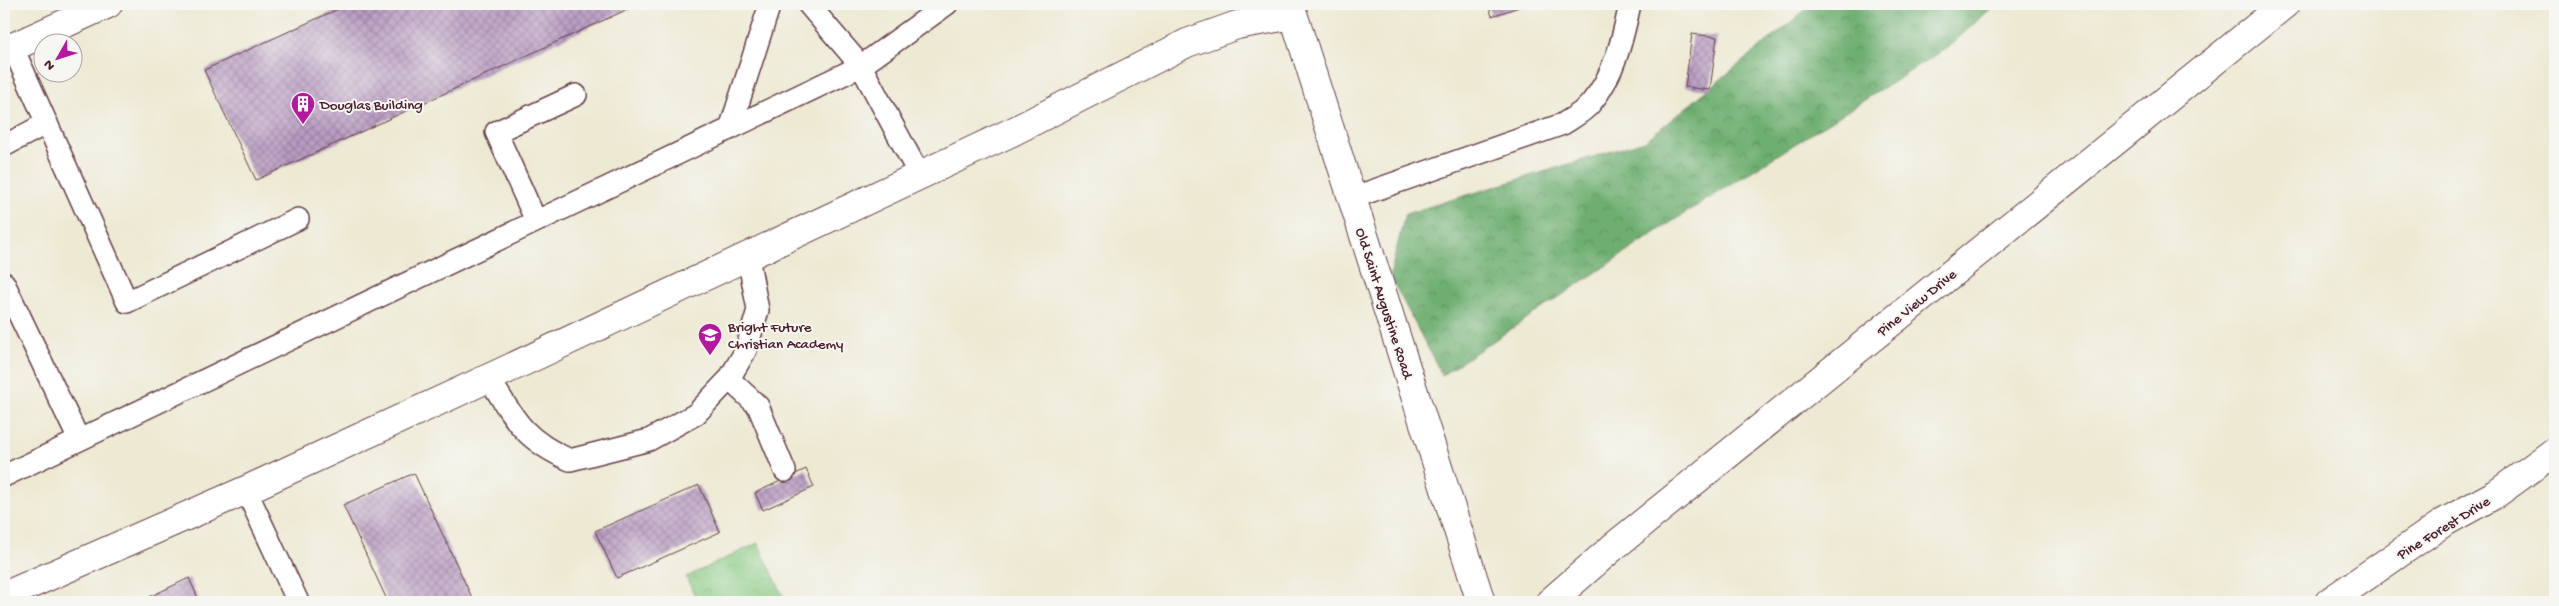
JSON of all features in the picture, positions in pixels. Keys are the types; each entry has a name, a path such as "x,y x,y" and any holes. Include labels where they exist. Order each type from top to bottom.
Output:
{"street":[{"path":"8,49 78,10 108,4"},
{"name":"Pine View Drive","path":"1550,602 1612,548 2285,4"},
{"path":"4,596 246,490 489,378 1014,131 1187,43 1237,25 1292,9"},
{"name":"Old Saint Augustine Road","path":"1292,9 1480,602"},
{"name":"Pine Forest Drive","path":"2329,602 2443,523 2496,494 2555,451"}],"lane":[{"path":"730,129 770,4"},
{"path":"808,4 861,66 920,176"},
{"path":"4,476 861,66 947,4"},
{"path":"1352,198 1563,124 1590,105 1607,80 1624,34 1630,4"},
{"path":"8,49 47,123 127,302 298,219"},
{"path":"536,221 496,132 576,95"},
{"path":"4,146 47,123"},
{"path":"489,378 509,412 532,439 570,460 649,440 696,414 729,379 746,350 758,310 748,256"},
{"path":"4,283 79,440"},
{"path":"729,379 758,406 785,471"},
{"path":"246,490 298,602"}],"green space":[{"path":"1813,4 1996,4 1947,48 1676,219 1442,375 1390,276 1405,214 1645,141"},
{"path":"758,543 786,602 698,602 686,577"}],"building":[{"name":"Douglas Building","path":"349,4 639,4 256,180 204,70"},
{"path":"1488,4 1528,4 1492,16"},
{"path":"1692,34 1717,37 1710,90 1685,87"},
{"path":"806,469 814,487 763,510 755,493"},
{"path":"414,473 474,602 388,602 343,505"},
{"path":"699,485 720,532 617,578 595,531"},
{"path":"189,578 200,602 139,602"}],"place":[{"name":"Douglas Building","path":"303,125"},
{"name":"Bright Future Christian Academy","path":"710,356"}]}
